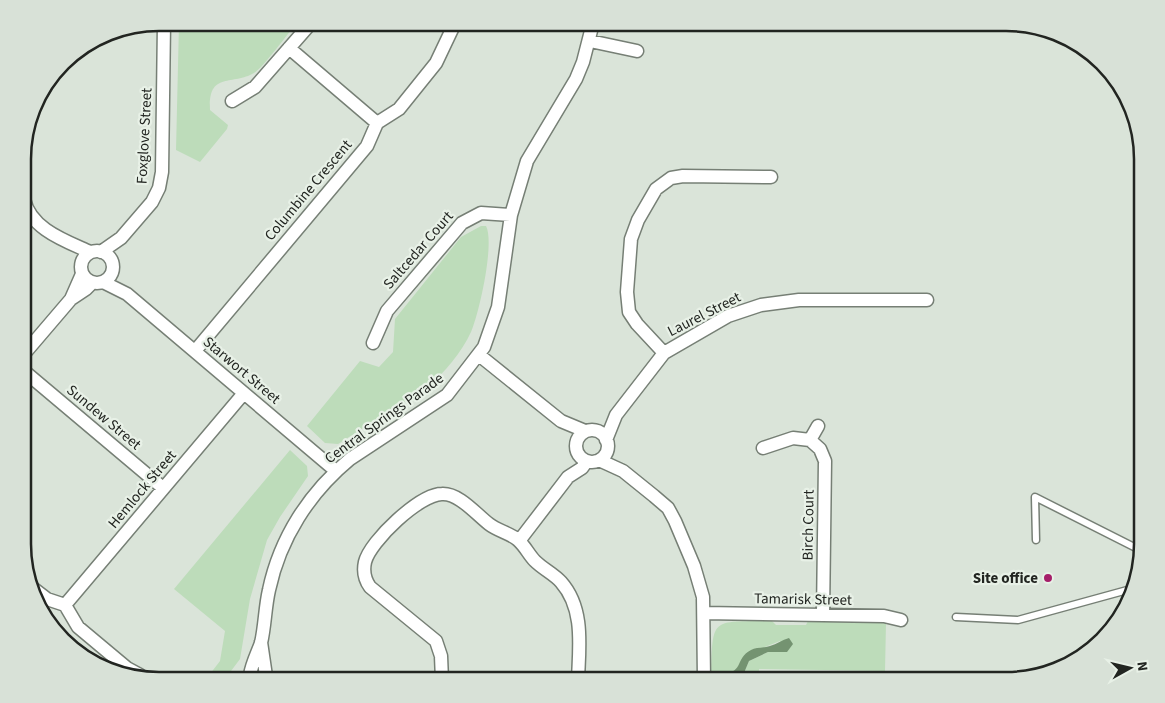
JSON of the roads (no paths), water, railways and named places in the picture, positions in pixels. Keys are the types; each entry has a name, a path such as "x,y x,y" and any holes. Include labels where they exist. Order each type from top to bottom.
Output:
{"street":[{"name":"Foxglove Street","path":"31,346 71,299 86,290 121,238 152,202 161,180 164,31"},
{"path":"232,101 256,87 303,31"},
{"path":"289,48 377,123 399,108 427,74 445,48 452,31"},
{"name":"Central Springs Parade","path":"249,672 261,642 270,588 284,544 305,506 336,470 375,441 447,395 478,356 489,336 498,307 511,215 530,155 567,97 584,62 592,31"},
{"path":"590,41 637,51"},
{"name":"Columbine Crescent","path":"195,351 367,146 377,123"},
{"path":"664,353 637,324 627,305 632,239 641,215 656,189 671,178 683,176 771,177"},
{"name":"Saltcedar Court","path":"373,343 387,311 462,223 481,213 511,215"},
{"name":"Starwort Street","path":"31,214 65,243 96,252"},
{"name":"Foxglove Street","path":"97,273 86,255 96,252 121,238"},
{"name":"Starwort Street","path":"65,243 69,251 97,273 120,281 127,294 336,470"},
{"path":"96,252 97,273"},
{"name":"Laurel Street","path":"519,540 568,477 592,451 616,415 664,353 728,316 761,305 825,299 927,300"},
{"path":"478,356 561,422 590,431 592,451"},
{"name":"Sundew Street","path":"31,377 164,488"},
{"name":"Hemlock Street","path":"65,606 244,393"},
{"name":"Laurel Street","path":"592,451 590,431 616,415"},
{"path":"561,422 564,430 623,471 663,503 672,514 700,581 704,613 704,671"},
{"path":"763,448 792,438 810,440 818,426"},
{"name":"Birch Court","path":"810,440 820,448 824,461 823,615"},
{"path":"442,672 441,656 436,641 367,583 365,568 369,554 398,520 425,500 441,494 453,496 492,527 519,540 535,561 562,583 572,599 579,626 578,672"},
{"path":"42,595 65,606 78,627 126,667"},
{"name":"Tamarisk Street","path":"704,613 884,616 900,620"},
{"name":"Central Springs Parade","path":"261,642 267,672"}],"lane":[{"path":"1036,540 1035,498 1133,547"},
{"path":"956,617 1018,620 1125,591"}],"place":[{"name":"Site office","path":"1048,578"}]}
